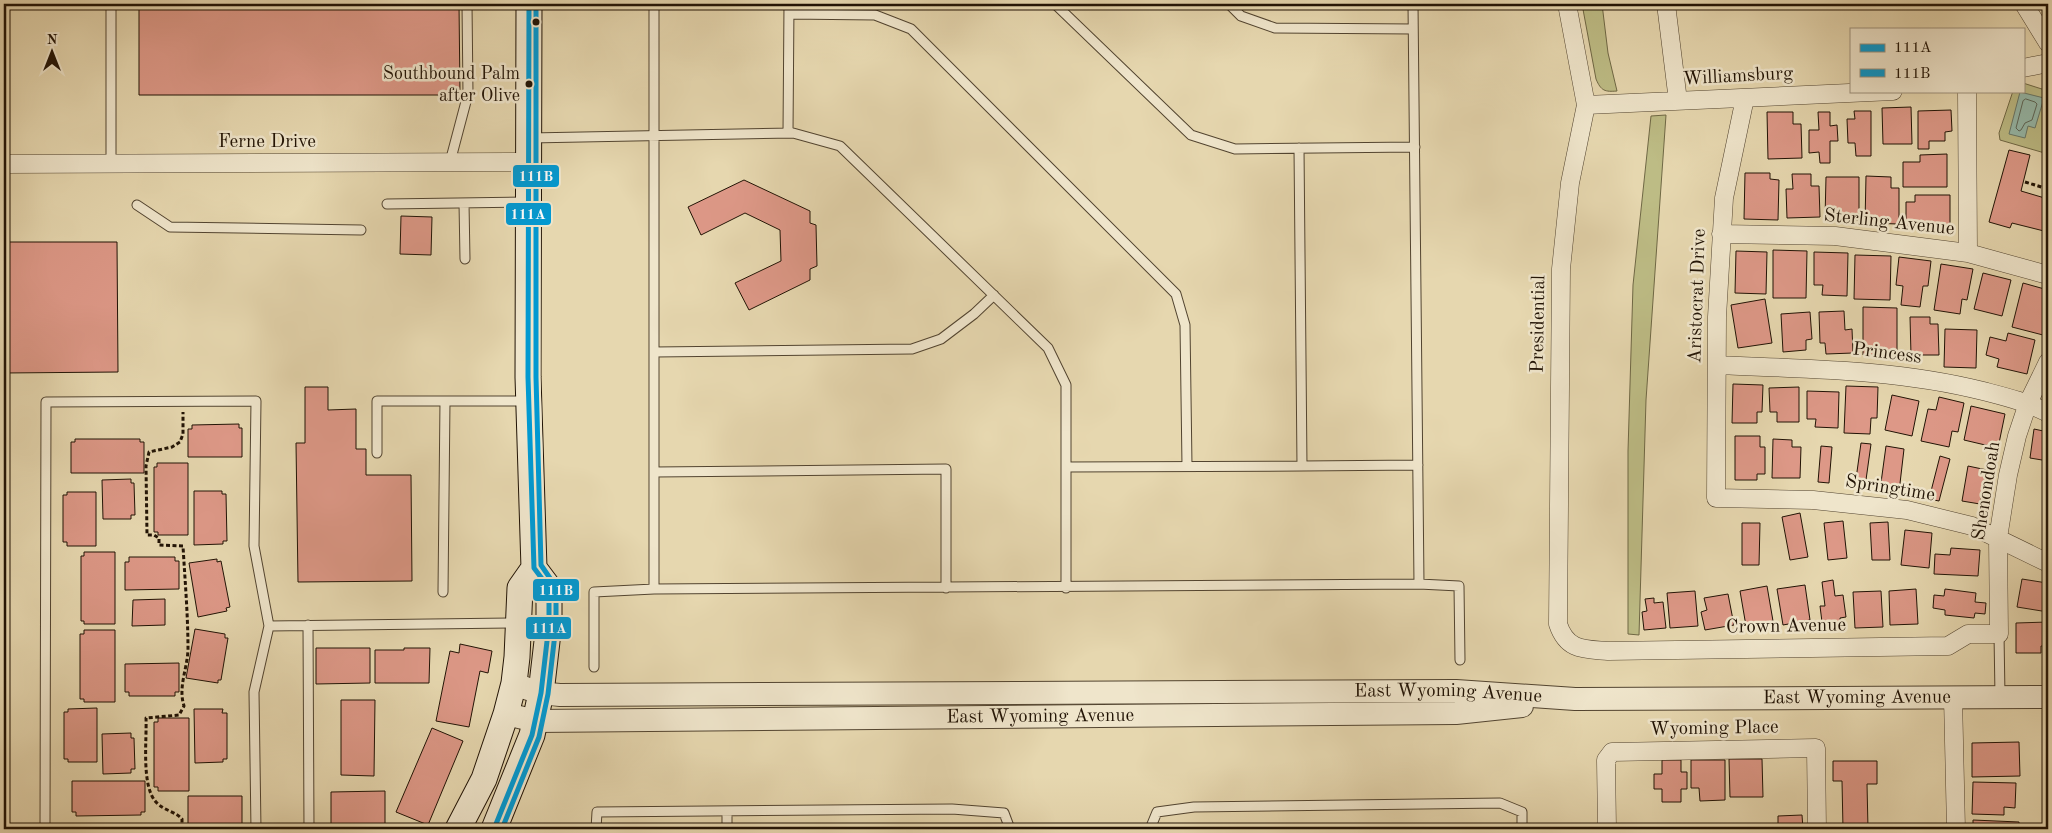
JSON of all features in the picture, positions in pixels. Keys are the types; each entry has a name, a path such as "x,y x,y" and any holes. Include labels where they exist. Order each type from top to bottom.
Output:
{"main road":[{"path":"494,829 536,721 549,624 549,588 534,568 529,402 529,4"},
{"path":"458,829 484,780 506,714 514,683 520,588 534,568"}],"street":[{"name":"Presidential","path":"1567,4 1586,105 1570,183 1561,269 1558,624 1562,636 1570,645"},
{"path":"1666,4 1678,101"},
{"path":"2024,4 2048,43"},
{"path":"2024,68 2048,64"},
{"name":"Williamsburg","path":"1586,105 1872,92"},
{"path":"1967,92 1968,253"},
{"name":"Aristocrat Drive","path":"1716,498 1717,317 1721,234 1724,198 1745,98"},
{"name":"Ferne Drive","path":"4,164 530,162"},
{"name":"Sterling Avenue","path":"1721,234 1836,236 1968,253 2048,275"},
{"name":"Shenondoah","path":"1999,634 1998,538 2008,475 2017,436 2028,402 2048,362"},
{"name":"Princess","path":"1717,366 1838,370 1896,375 1956,384 2028,402 2048,412"},
{"name":"Springtime","path":"1716,498 1813,500 1880,506 1972,526 2048,563"},
{"name":"Crown Avenue","path":"1570,645 1585,649 1608,651 1948,646 1968,634 1999,634"},
{"name":"East Wyoming Avenue","path":"514,683 541,693 560,695 1456,691 1575,699 2048,697"},
{"path":"1953,698 1956,829"},
{"name":"East Wyoming Avenue","path":"506,714 536,721 1456,713 1575,699"},
{"name":"Wyoming Place","path":"1607,829 1606,760 1612,752 1816,748 1817,829"}],"lane":[{"path":"111,4 111,164"},
{"path":"450,162 468,94 467,4"},
{"path":"654,4 654,590"},
{"path":"788,133 789,4"},
{"path":"1055,4 1191,135 1234,149 1415,147"},
{"path":"1229,4 1241,16 1274,28 1414,29"},
{"path":"1413,4 1419,584"},
{"path":"789,14 875,15 910,29 1176,294 1185,325 1186,466"},
{"path":"530,138 788,133 840,146 1048,348 1066,385 1066,588"},
{"path":"1300,148 1302,466"},
{"path":"387,204 530,202"},
{"path":"464,203 465,259"},
{"path":"137,205 170,227 361,230"},
{"path":"655,352 912,349 941,339 974,314 994,295"},
{"path":"45,829 46,402 256,401 254,546 269,626 254,692 256,829"},
{"path":"377,453 376,402 529,402"},
{"path":"443,592 445,402"},
{"path":"1066,467 1418,465"},
{"path":"655,472 946,469 946,588"},
{"path":"594,667 594,592 654,590 1419,584 1459,586 1460,660"},
{"path":"269,626 519,623"},
{"path":"308,626 309,829"},
{"path":"1999,634 2000,697"},
{"path":"1150,829 1157,812 1194,807 1500,803 1522,812 1522,829"},
{"path":"596,829 597,812 952,809 1004,813 1010,829"},
{"path":"727,812 727,829"}],"path":[{"path":"2025,182 2048,189"},
{"path":"182,829 182,819 177,814 164,809 150,794 147,774 146,718 179,715 184,706 180,693 188,653 188,610 183,546 159,545 159,538 154,534 147,534 146,466 149,452 172,447 180,442 183,434 183,402"}],"shaded area":[{"path":"1582,4 1602,4 1608,53 1617,91 1604,90 1596,79"},
{"path":"2024,83 2048,91 2048,154 2000,140 1999,133 2013,92 2024,92"},
{"path":"1666,115 1646,400 1639,635 1628,634 1628,451 1633,285 1651,116"}],"water":[{"path":"2020,92 2044,98 2035,128 2028,126 2025,138 2009,134"}],"building":[{"path":"139,4 459,4 460,95 139,95"},
{"path":"1911,107 1912,144 1883,144 1882,108"},
{"path":"1951,110 1952,131 1945,132 1945,141 1929,141 1929,149 1918,149 1918,111"},
{"path":"1854,111 1871,111 1871,156 1856,156 1855,143 1848,143 1847,119 1855,119"},
{"path":"1767,112 1793,112 1793,124 1801,124 1802,158 1768,159"},
{"path":"1818,112 1830,112 1830,126 1837,125 1838,141 1830,141 1830,163 1820,163 1819,152 1809,153 1809,130 1819,130"},
{"path":"2009,150 2030,155 2021,191 2048,199 2048,232 2012,223 2010,228 1989,222"},
{"path":"1947,154 1947,187 1903,187 1903,162 1920,162 1920,155"},
{"path":"1745,173 1770,173 1770,179 1779,180 1778,220 1744,219"},
{"path":"1792,174 1811,174 1811,186 1819,186 1820,217 1787,218 1786,189 1793,189"},
{"path":"1866,176 1891,177 1891,188 1899,188 1899,224 1865,223"},
{"path":"1826,177 1859,177 1859,220 1825,219"},
{"path":"744,180 810,211 810,223 816,225 817,266 810,269 810,280 749,310 735,283 781,261 780,230 745,213 701,235 688,207"},
{"path":"1915,195 1950,195 1950,227 1906,226 1906,202 1915,202"},
{"path":"401,216 432,217 431,255 400,254"},
{"path":"4,242 117,242 118,372 4,373"},
{"path":"1773,250 1807,251 1806,298 1773,298"},
{"path":"1736,251 1767,252 1766,294 1735,293"},
{"path":"1814,252 1848,253 1847,296 1822,295 1823,285 1814,285"},
{"path":"1855,255 1891,256 1890,300 1854,299"},
{"path":"1899,257 1931,261 1928,286 1923,286 1920,307 1901,305 1903,286 1896,285"},
{"path":"1941,264 1973,269 1967,300 1962,299 1960,314 1934,310"},
{"path":"1983,273 2011,280 2002,316 1974,309"},
{"path":"2023,283 2048,290 2048,314 2043,335 2012,327"},
{"path":"1765,299 1772,343 1738,348 1731,305"},
{"path":"1863,307 1897,308 1897,355 1863,355"},
{"path":"1844,311 1845,330 1852,329 1853,353 1826,354 1825,343 1820,343 1819,312"},
{"path":"1810,312 1812,339 1806,340 1806,350 1783,352 1781,314"},
{"path":"1910,317 1930,317 1930,324 1938,324 1939,355 1911,355"},
{"path":"1945,329 1977,330 1976,368 1944,367"},
{"path":"2008,333 2035,340 2027,374 1997,367 1999,359 1986,355 1990,337 2006,341"},
{"path":"1733,384 1763,385 1762,412 1757,412 1757,423 1732,423"},
{"path":"1846,386 1878,387 1877,418 1871,418 1870,434 1844,433"},
{"path":"305,387 328,387 328,410 356,409 356,449 366,449 366,475 411,475 412,581 298,582 296,443 305,443"},
{"path":"1799,387 1799,422 1777,422 1777,412 1770,412 1769,388"},
{"path":"1807,391 1839,392 1838,428 1815,427 1816,419 1807,419"},
{"path":"1892,395 1919,401 1912,436 1885,430"},
{"path":"1939,397 1964,403 1958,432 1952,431 1949,447 1921,441 1928,409 1936,410"},
{"path":"1971,406 2005,414 1998,448 1964,440"},
{"path":"239,424 239,428 242,428 242,457 188,457 188,429 192,429 192,425"},
{"path":"2034,429 2048,432 2048,461 2030,458"},
{"path":"1735,436 1760,436 1760,447 1765,447 1765,474 1757,474 1757,480 1735,480"},
{"path":"75,439 140,439 140,442 144,442 144,473 71,473 71,442 75,442"},
{"path":"1773,439 1792,440 1792,447 1801,447 1800,478 1772,478"},
{"path":"1861,443 1871,444 1865,487 1855,486"},
{"path":"1821,446 1832,447 1829,483 1818,482"},
{"path":"1886,446 1904,449 1899,492 1880,490"},
{"path":"1940,456 1950,459 1939,501 1929,499"},
{"path":"157,463 188,463 188,535 158,535 158,532 154,532 154,467 157,467"},
{"path":"1968,466 1987,470 1980,504 1962,501"},
{"path":"131,479 131,483 134,483 135,515 131,515 131,519 103,519 102,480"},
{"path":"194,491 222,491 222,494 226,494 227,541 223,541 223,544 194,545"},
{"path":"67,492 96,492 96,546 67,546 67,542 63,542 63,495 67,495"},
{"path":"1800,513 1808,557 1790,560 1782,517"},
{"path":"2048,518 2048,544 2043,542"},
{"path":"1843,521 1847,558 1828,560 1824,523"},
{"path":"1888,522 1890,560 1872,560 1870,523"},
{"path":"1742,523 1760,523 1759,565 1742,565"},
{"path":"1905,530 1932,533 1929,568 1901,565"},
{"path":"1951,548 1980,550 1978,576 1934,574 1935,554 1950,555"},
{"path":"84,552 115,552 115,624 84,624 84,621 81,621 81,556 84,556"},
{"path":"129,557 175,557 175,561 179,561 179,589 125,590 125,562 129,562"},
{"path":"217,559 217,562 221,561 230,607 226,608 227,611 198,617 189,563"},
{"path":"2022,579 2047,583 2045,590 2048,591 2048,612 2017,607"},
{"path":"1833,580 1835,596 1843,595 1846,617 1840,618 1841,631 1830,632 1828,621 1822,622 1820,606 1825,606 1822,582"},
{"path":"1805,585 1810,620 1783,625 1777,589"},
{"path":"1767,586 1773,621 1746,626 1740,591"},
{"path":"1916,589 1918,624 1890,625 1889,591"},
{"path":"1945,589 1976,593 1975,602 1986,603 1985,614 1975,613 1974,618 1945,615 1945,610 1933,608 1934,595 1944,596"},
{"path":"1695,591 1698,626 1670,628 1667,593"},
{"path":"1881,591 1883,627 1855,628 1853,592"},
{"path":"1728,594 1734,625 1705,630 1701,612 1707,610 1704,598"},
{"path":"1654,598 1654,603 1663,602 1666,628 1644,630 1642,612 1647,611 1645,599"},
{"path":"165,599 165,625 132,626 133,600"},
{"path":"2048,622 2048,646 2041,646 2041,653 2016,653 2016,623"},
{"path":"195,629 225,634 225,638 228,638 221,680 218,680 218,683 186,678"},
{"path":"84,630 115,630 115,702 84,702 84,699 80,699 80,634 84,634"},
{"path":"460,644 492,651 488,673 480,671 469,727 436,721 450,651 459,653"},
{"path":"316,648 370,648 370,683 316,684"},
{"path":"404,648 430,648 429,683 375,683 375,650 404,650"},
{"path":"179,663 179,692 175,692 175,696 129,696 129,692 125,692 125,664"},
{"path":"341,700 375,700 374,776 341,775"},
{"path":"97,708 97,762 68,762 68,759 64,759 64,712 68,712 68,709"},
{"path":"194,709 223,709 222,713 227,713 227,759 223,759 223,762 195,763"},
{"path":"158,718 189,718 189,791 158,791 158,787 154,787 154,722 158,722"},
{"path":"432,728 463,741 428,825 396,812"},
{"path":"131,733 131,738 134,738 135,769 131,769 131,773 103,774 102,734"},
{"path":"2019,742 2020,776 1972,777 1972,743"},
{"path":"1729,759 1762,759 1763,797 1730,797"},
{"path":"1662,760 1681,760 1681,772 1687,772 1687,789 1681,789 1681,802 1662,802 1662,789 1654,789 1654,774 1662,774"},
{"path":"1691,760 1725,760 1725,800 1700,801 1699,788 1691,788"},
{"path":"1833,761 1877,761 1877,784 1867,784 1868,829 1843,829 1842,781 1833,781"},
{"path":"72,781 145,781 145,812 141,812 141,815 76,816 76,812 72,812"},
{"path":"1973,782 2016,783 2015,808 2004,807 2004,815 1972,814"},
{"path":"385,791 385,827 331,828 331,792"},
{"path":"188,796 242,796 242,824 239,824 239,829 192,829 192,825 188,825"},
{"path":"1802,815 1803,829 1778,829 1778,816"},
{"path":"1973,820 2019,822 2019,829 1973,829"}],"transit line":[{"name":"111A","path":"494,829 532,735 541,693 549,624 549,588 534,568 528,377 529,4"},
{"name":"111B","path":"502,829 539,737 548,694 556,625 556,587 541,565 536,377 536,4"}],"place":[{"name":"Southbound Palm after Olive","path":"529,84"}]}
